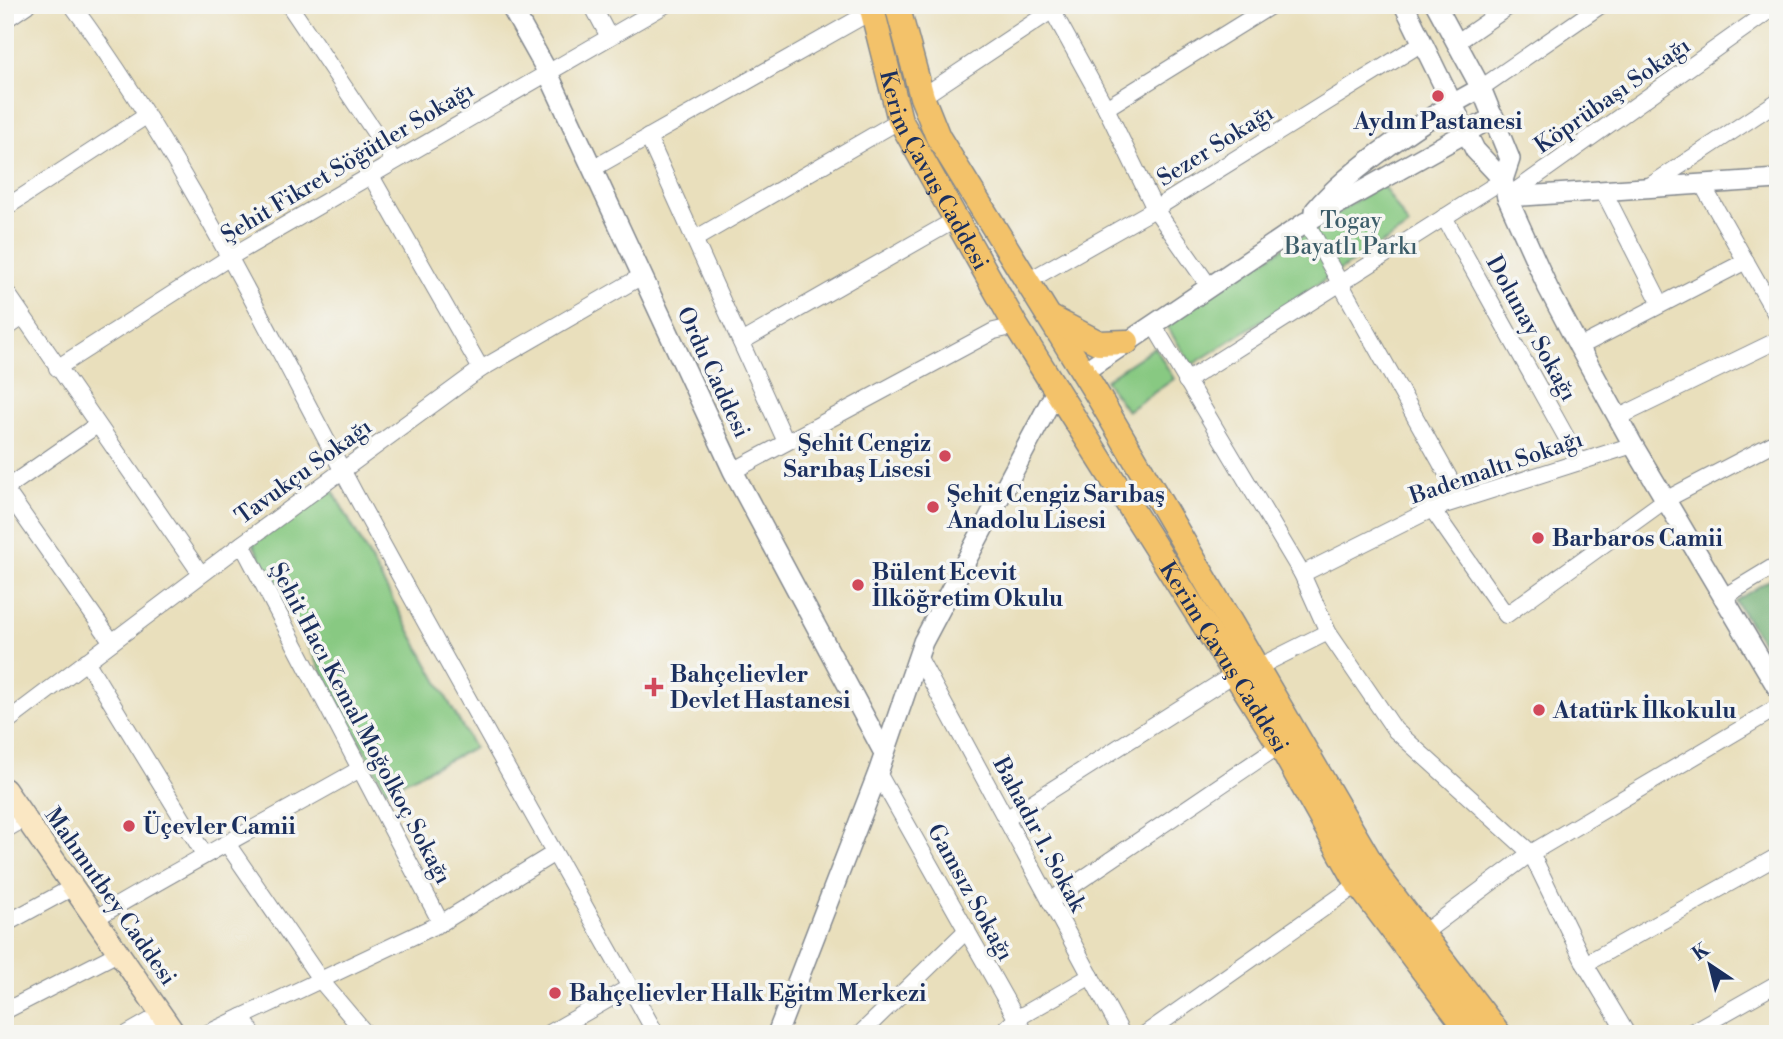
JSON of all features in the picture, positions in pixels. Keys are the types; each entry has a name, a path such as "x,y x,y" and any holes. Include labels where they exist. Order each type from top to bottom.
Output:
{"main road":[{"name":"Kerim Çavuş Caddesi","path":"897,5 922,97 938,137 1083,372 1381,880 1499,1034"},
{"name":"Kerim Çavuş Caddesi","path":"871,8 900,120 1016,326 1280,745 1358,884 1471,1034"},
{"path":"1049,316 1099,343 1127,342"},
{"path":"1056,391 1083,372"},
{"name":"Mahmutbey Caddesi","path":"5,789 120,951 175,1034"}],"street":[{"path":"5,20 27,5"},
{"path":"72,5 107,53 230,257 343,471 553,854 656,1034"},
{"path":"289,5 394,160"},
{"name":"Ordu Caddesi","path":"510,5 547,71 733,471 884,753"},
{"path":"592,5 610,37"},
{"name":"Şehit Fikret Söğütler Sokağı","path":"57,368 230,257 665,5"},
{"path":"1106,108 1272,5"},
{"path":"1404,5 1475,150 1505,188 1548,288 1579,347 1722,598 1778,689"},
{"path":"1436,5 1481,88 1510,159 1505,188"},
{"path":"1456,43 1511,5"},
{"path":"1306,222 1334,188 1453,103 1481,88 1601,5"},
{"name":"Köprübaşı Sokağı","path":"1186,381 1444,217 1505,188 1777,5"},
{"path":"592,169 871,8"},
{"path":"922,97 1056,8 1155,209 1209,286"},
{"name":"Sezer Sokağı","path":"1028,281 1155,209 1422,43"},
{"path":"1648,187 1778,101"},
{"path":"5,208 146,116"},
{"path":"1083,372 1306,222 1426,152 1494,117"},
{"path":"695,239 900,120"},
{"path":"648,137 786,442"},
{"path":"1426,152 1459,147 1475,150"},
{"path":"371,176 481,369"},
{"path":"1505,188 1603,190 1778,178"},
{"path":"1702,184 1778,318"},
{"path":"1603,190 1661,304"},
{"name":"Dolunay Sokağı","path":"1444,217 1580,462"},
{"path":"741,342 955,219"},
{"path":"1306,222 1461,499"},
{"path":"1579,347 1746,261"},
{"name":"Tavukçu Sokağı","path":"5,723 201,574 481,369 642,276"},
{"path":"5,290 201,574"},
{"path":"5,329 23,317"},
{"path":"1153,324 1301,574 1328,632 1395,730 1531,853 1585,964 1627,1034"},
{"path":"733,471 994,331 1016,326"},
{"path":"1619,417 1778,340"},
{"path":"777,1034 878,773 918,656 1056,391"},
{"path":"97,425 5,489 112,642"},
{"path":"1432,509 1506,615 1665,500 1778,440"},
{"name":"Bademaltı Sokağı","path":"1301,574 1432,509 1633,445"},
{"name":"Şehit Hacı Kemal Moğolkoç Sokağı","path":"242,544 441,923"},
{"path":"1722,598 1778,564"},
{"path":"1258,667 1328,632"},
{"name":"Bahadır 1. Sokak","path":"918,656 1122,1034"},
{"path":"86,661 204,853"},
{"path":"1006,819 1234,674"},
{"path":"1422,934 1531,853 1778,707"},
{"path":"1051,901 1280,745"},
{"path":"96,918 204,853 228,845 360,769"},
{"name":"Gamsız Sokağı","path":"878,773 1025,1034"},
{"path":"5,830 24,819"},
{"path":"228,845 322,982 366,1034"},
{"path":"206,1034 322,982 441,923 553,854"},
{"path":"1585,964 1778,856"},
{"path":"1145,1034 1358,884"},
{"path":"5,923 73,887"},
{"path":"860,1034 967,930"},
{"path":"5,1011 120,951"},
{"path":"1000,1034 1016,1018 1091,976"},
{"path":"548,1034 630,987"},
{"path":"1688,1034 1776,987"},
{"path":"127,1034 162,1014"},
{"path":"242,1017 253,1034"}],"green space":[{"name":"Togay Bayatlı Parkı","path":"1382,184 1409,226 1192,365 1165,324"},
{"path":"1155,347 1174,379 1127,411 1105,380"},
{"path":"332,489 474,748 386,790 253,544"},
{"path":"1771,579 1778,589 1778,667 1735,601"}],"place":[{"name":"Aydın Pastanesi","path":"1438,96"},
{"name":"Şehit Cengiz Sarıbaş Lisesi","path":"945,456"},
{"name":"Şehit Cengiz Sarıbaş Anadolu Lisesi","path":"933,507"},
{"name":"Barbaros Camii","path":"1538,538"},
{"name":"Bülent Ecevit İlköğretim Okulu","path":"858,585"},
{"name":"Bahçelievler Devlet Hastanesi","path":"654,687"},
{"name":"Atatürk İlkokulu","path":"1539,710"},
{"name":"Üçevler Camii","path":"129,826"},
{"name":"Bahçelievler Halk Eğitm Merkezi","path":"555,993"}]}
